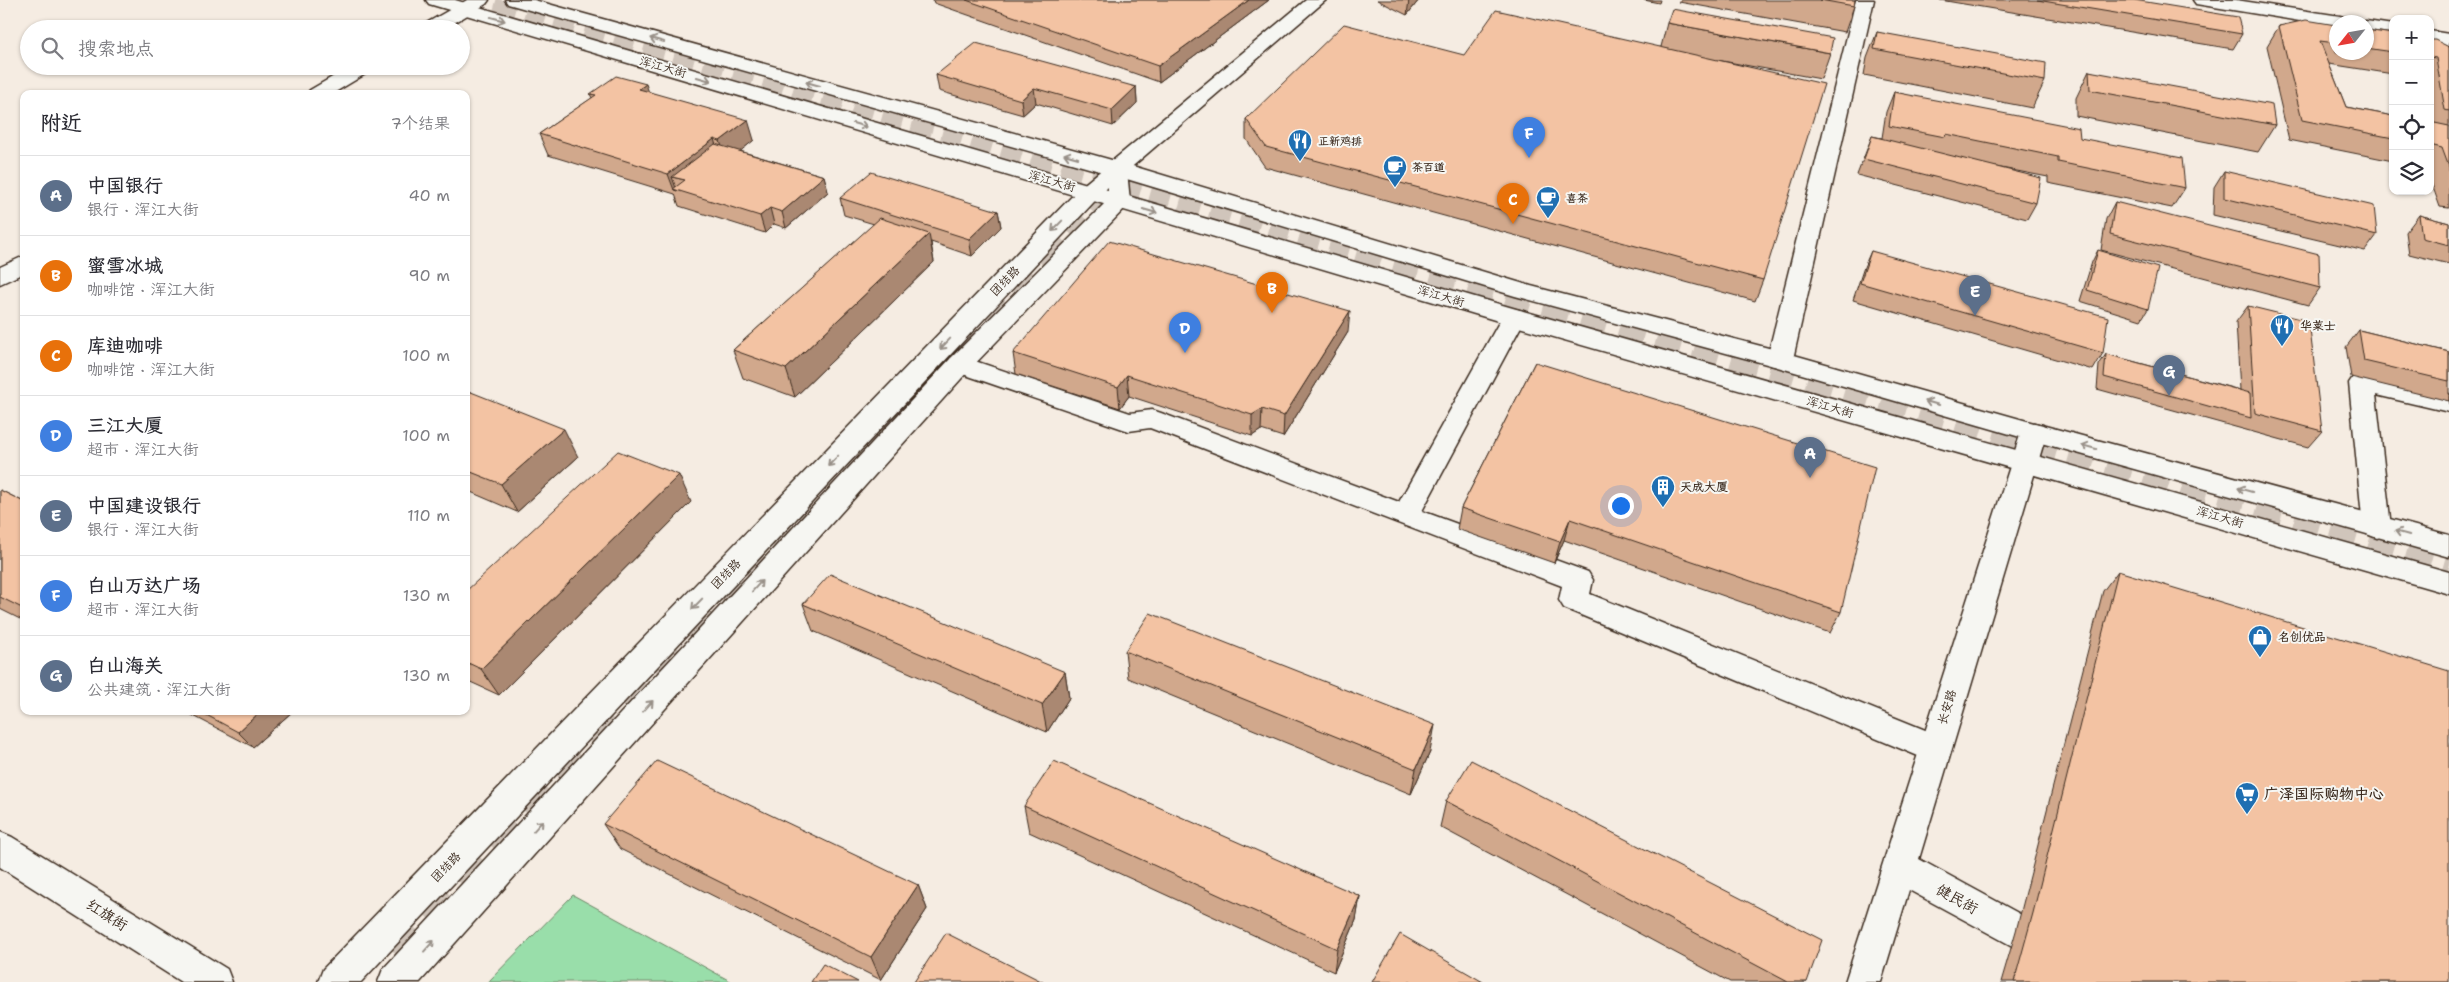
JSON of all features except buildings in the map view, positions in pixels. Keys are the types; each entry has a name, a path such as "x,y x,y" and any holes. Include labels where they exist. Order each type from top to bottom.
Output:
{"street":[{"name":"浑江大街","path":"434,0 472,4 1089,192 1514,317 2449,583"},
{"name":"浑江大街","path":"514,0 1118,169 1523,291 1780,359 2034,432 2449,546"},
{"name":"团结路","path":"336,982 1089,192 1317,0"},
{"path":"1780,359 1865,0"},
{"path":"2202,0 2329,20"},
{"path":"445,20 472,4"},
{"path":"2374,28 2389,30"},
{"path":"2434,38 2449,40"},
{"path":"324,90 350,75"},
{"path":"1118,169 1119,201"},
{"name":"团结路","path":"396,982 960,364 1119,201"},
{"path":"0,277 20,266"},
{"path":"1405,516 1514,317"},
{"path":"960,364 1129,422 1152,419 1578,580 1574,600 1934,748"},
{"path":"2377,527 2362,383 2449,403"},
{"name":"长安路","path":"1863,982 1934,748 2034,432"},
{"name":"红旗街","path":"0,848 214,982"},
{"name":"健民街","path":"1899,866 2016,931"}],"green space":[{"path":"573,895 732,982 488,982"}],"tunnel":[{"path":"464,0 1113,185"},
{"path":"1048,255 1113,185"},
{"path":"1113,185 1361,255"},
{"path":"934,377 1049,254"},
{"path":"1356,254 2449,568"},
{"path":"748,576 813,507"},
{"path":"396,954 749,575"}],"place":[{"name":"白山万达广场","path":"1529,158"},
{"name":"正新鸡排","path":"1300,162"},
{"name":"茶百道","path":"1395,188"},
{"name":"喜茶","path":"1548,219"},
{"name":"库迪咖啡","path":"1513,224"},
{"name":"蜜雪冰城","path":"1272,313"},
{"name":"中国建设银行","path":"1975,316"},
{"name":"华莱士","path":"2282,347"},
{"name":"三江大厦","path":"1185,353"},
{"name":"白山海关","path":"2169,396"},
{"name":"中国银行","path":"1810,478"},
{"name":"天成大厦","path":"1663,508"},
{"name":"名创优品","path":"2260,658"},
{"name":"广泽国际购物中心","path":"2247,815"}]}
